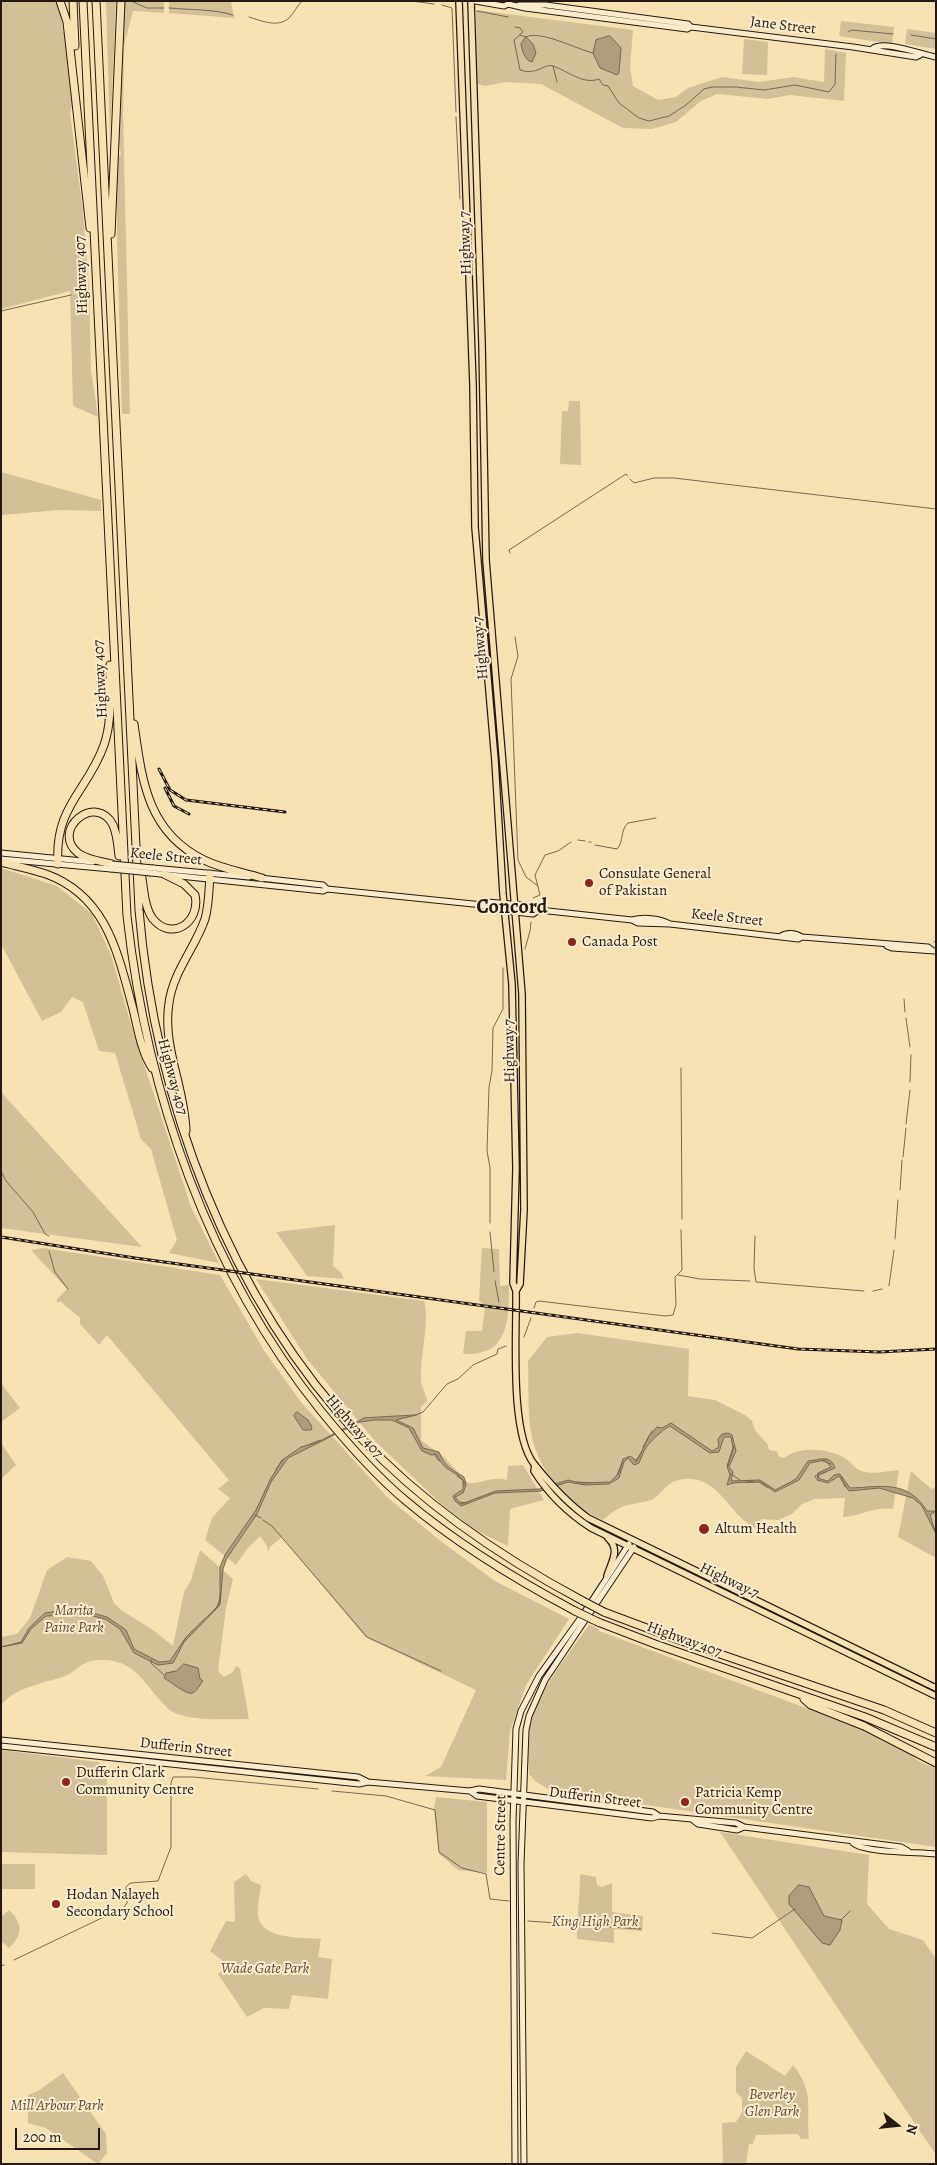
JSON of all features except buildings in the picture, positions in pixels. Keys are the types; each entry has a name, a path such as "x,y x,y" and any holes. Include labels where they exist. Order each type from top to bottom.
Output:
{"highway":[{"path":"60,1 67,22 95,261"},
{"path":"73,1 77,107"},
{"name":"Highway 407","path":"82,1 124,883 134,974 155,1072 179,1152 223,1256 276,1351 332,1424 346,1441 403,1498 447,1534 496,1566 598,1622 800,1696 866,1717 936,1746"},
{"name":"Highway 407","path":"96,1 140,926 146,970 163,1052 187,1142 213,1208 245,1276 276,1329 339,1413 361,1438 393,1470 493,1549 604,1612 676,1639 884,1710 936,1731"},
{"path":"99,69 101,1"},
{"path":"109,272 120,1"},
{"path":"57,861 63,818 100,754 107,734 110,710 112,614"},
{"path":"129,682 140,766 148,799 158,820 169,835 204,860 262,878"},
{"path":"111,867 81,855 72,845 69,835 71,826 84,813 94,812 103,814 113,826 124,883"},
{"path":"136,842 150,915 158,924 166,928 184,926 191,921 195,913 195,895 184,884 164,874"},
{"path":"1,860 47,874 68,885 88,901 102,918 115,946 147,1060 155,1072"},
{"path":"187,1142 186,1114 172,1058 167,1018 173,986 204,919 210,877"},
{"path":"800,1696 811,1705 864,1726 936,1762"}],"main road":[{"name":"Highway 7","path":"459,1 468,220 478,561 512,1002 516,1168 513,1283 516,1291 517,1403 523,1434 535,1465 558,1492 588,1518 631,1544 936,1696"},
{"name":"Highway 7","path":"473,1 486,560 522,998 524,1200 520,1284 516,1291"},
{"name":"Jane Street","path":"473,1 504,6 507,3 546,5 688,24 691,27 872,49 877,46 917,51 920,55 936,57"},
{"name":"Keele Street","path":"1,852 57,861 152,870 323,891 327,889 483,904 487,902 515,904 534,906 539,910 632,920 640,918 665,921 670,924 798,939 802,937 886,945 892,948 928,952 934,951"},
{"name":"Keele Street","path":"1,860 57,861"},
{"name":"Keele Street","path":"152,870 164,874 262,878 324,885 327,889"},
{"name":"Keele Street","path":"483,904 487,909 504,911 533,914 539,910"},
{"name":"Highway 7","path":"535,1465 534,1471 550,1494 577,1518 602,1533 631,1544 936,1688"},
{"path":"602,1533 613,1542 615,1553 607,1576"},
{"name":"Centre Street","path":"520,1799 514,1793 514,1746 521,1711 539,1676 631,1544"},
{"name":"Centre Street","path":"524,2164 520,1799 526,1730 535,1701 545,1680 631,1544"},
{"name":"Dufferin Street","path":"1,1740 358,1778 368,1782 514,1793 520,1799 652,1818 659,1816 693,1820 698,1818 736,1823 744,1827 853,1843 858,1841 901,1847 908,1851 936,1854"},
{"name":"Dufferin Street","path":"1,1746 323,1781 359,1784 368,1782"},
{"name":"Dufferin Street","path":"470,1791 477,1796 594,1804 653,1812 659,1816"},
{"name":"Centre Street","path":"515,2164 514,1809 520,1799"}],"green space":[{"path":"1,1 55,1 61,18 68,55 72,104 70,113 83,212 89,288 91,370 98,417 73,406 70,291 1,309"},
{"path":"106,1 116,1 110,139"},
{"path":"125,1 164,1 164,13 133,11 124,46 123,113 130,414 122,414 117,238 117,157 121,155 118,136"},
{"path":"169,1 231,1 234,18 169,13"},
{"path":"476,10 633,30 630,67 633,86 658,100 676,97 688,88 722,77 759,82 793,77 824,82 825,49 846,53 844,101 790,95 768,99 717,94 701,101 676,122 652,129 623,128 541,84 506,82 485,86 477,84"},
{"path":"841,21 894,27 892,44 839,36"},
{"path":"907,29 936,33 936,49 905,44"},
{"path":"744,39 768,42 767,75 742,74"},
{"path":"569,401 580,401 581,465 560,464 562,411 568,411"},
{"path":"1,472 101,500 101,511 60,510 1,515"},
{"path":"1,868 57,886 92,914 111,955 132,1028 191,1207 219,1263 169,1253 177,1240 151,1149 141,1139 115,1053 99,1051 83,1002 72,997 61,1012 42,1021 1,944"},
{"path":"1,1092 142,1247 1,1228"},
{"path":"335,1225 333,1266 341,1273 344,1279 307,1276 276,1232"},
{"path":"43,1248 220,1275 265,1352 301,1402 387,1497 442,1542 495,1581 569,1619 526,1685 510,1731 506,1780 425,1776 441,1767 476,1690 365,1637 282,1537 270,1547 268,1552 267,1546 260,1536 247,1549 236,1565 205,1540 212,1518 230,1498 218,1489 229,1480 107,1335 99,1345 80,1324 80,1318 60,1301 57,1303 57,1299 67,1289 31,1250"},
{"path":"482,1248 499,1249 500,1286 509,1285 508,1316 506,1327 496,1344 489,1350 467,1354 463,1353 466,1331 482,1331 485,1307 479,1300"},
{"path":"256,1279 424,1301 426,1318 421,1379 427,1401 421,1407 421,1440 444,1457 468,1483 496,1479 507,1480 508,1466 523,1465 544,1500 510,1509 508,1546 475,1530 439,1502 375,1441 307,1359"},
{"path":"577,1333 689,1349 688,1396 715,1400 745,1415 752,1421 755,1430 768,1445 769,1450 777,1451 779,1457 784,1458 798,1452 815,1450 839,1455 859,1470 865,1472 875,1473 899,1470 893,1509 886,1508 843,1517 845,1498 815,1499 802,1504 792,1514 778,1520 762,1519 755,1528 745,1522 713,1488 703,1482 692,1479 673,1482 651,1500 621,1507 603,1520 591,1514 568,1497 549,1476 536,1451 529,1419 528,1361 547,1337"},
{"path":"1,1383 20,1408 1,1422"},
{"path":"1,1443 16,1465 1,1479"},
{"path":"911,1471 931,1489 936,1487 936,1558 898,1537"},
{"name":"Marita Paine Park","path":"200,1550 233,1579 226,1608 218,1671 224,1677 233,1672 236,1666 240,1668 249,1719 208,1719 177,1714 161,1702 132,1669 113,1661 99,1660 83,1664 67,1675 21,1690 1,1705 1,1637 17,1634 30,1618 47,1570 67,1557 91,1561 103,1576 114,1603 121,1610 153,1630 173,1646 184,1592 191,1580"},
{"path":"589,1625 599,1629 599,1631 865,1730 912,1754 919,1761 936,1769 936,1847 598,1798 548,1789 535,1781 529,1774 528,1744 530,1727 535,1711 541,1696 559,1666"},
{"path":"1,1750 98,1762 107,1768 107,1855 1,1852"},
{"path":"436,1797 487,1802 487,1873 458,1870 439,1854 434,1809"},
{"path":"720,1832 869,1855 867,1904 889,1929 923,1940 936,1959 936,2155"},
{"path":"1,1864 35,1864 35,1889 1,1889"},
{"name":"Wade Gate Park","path":"246,1874 251,1881 261,1885 258,1912 259,1920 263,1926 277,1934 321,1939 318,1957 332,1959 328,1999 292,1995 289,2009 264,2008 247,2017 218,1974 228,1965 210,1951 226,1921 235,1922 234,1882"},
{"name":"King High Park","path":"580,1874 596,1877 597,1885 602,1887 612,1883 612,1912 643,1916 642,1931 614,1929 614,1943 577,1939"},
{"path":"9,1910 17,1920 20,1929 17,1938 9,1948 1,1941 1,1917"},
{"name":"Beverley Glen Park","path":"746,2051 785,2076 793,2065 800,2075 807,2092 809,2139 801,2139 798,2134 756,2135 753,2144 749,2144 746,2164 723,2164 722,2123 736,2122 742,2112 742,2098 736,2092 736,2067"},
{"name":"Mill Arbour Park","path":"63,2073 106,2134 107,2153 98,2164 46,2128 28,2123 28,2095 38,2091"}],"shaded area":[{"path":"610,36 621,48 619,73 617,75 600,68 593,53 596,40"},
{"path":"526,37 533,44 536,53 532,62 526,57 521,46"},
{"path":"297,1412 308,1420 312,1427 311,1430 303,1430 294,1416"},
{"path":"416,1415 396,1420 413,1428 423,1448 439,1452 452,1470 464,1477 466,1485 463,1493 455,1497 461,1504 496,1491 539,1489 568,1480 580,1483 610,1482 619,1473 623,1459 630,1456 637,1461 649,1436 657,1427 662,1428 671,1423 712,1451 719,1447 718,1439 722,1434 728,1433 732,1435 736,1451 729,1467 733,1472 731,1481 760,1480 775,1490 796,1479 808,1461 827,1459 835,1468 818,1475 820,1479 828,1481 834,1475 840,1474 850,1488 883,1486 902,1489 919,1501 927,1511 936,1511 930,1515 936,1534 922,1506 913,1498 879,1488 849,1491 839,1476 828,1483 817,1480 818,1473 831,1467 825,1460 810,1463 799,1480 775,1492 761,1482 727,1485 730,1475 727,1466 733,1448 731,1437 724,1437 719,1452 710,1453 670,1426 659,1433 648,1445 639,1463 634,1465 628,1458 624,1462 619,1478 609,1484 585,1485 568,1482 541,1491 495,1493 461,1506 455,1501 453,1496 463,1489 463,1480 459,1476 446,1467 436,1454 431,1455 422,1451 409,1428 392,1420 374,1420 360,1422 288,1458 271,1482 257,1514 227,1558 223,1569 220,1605 184,1642 173,1663 158,1665 134,1653 120,1629 105,1619 85,1614 46,1616 31,1629 22,1643 1,1647 21,1642 29,1628 45,1613 59,1611 70,1613 79,1609 107,1617 126,1630 134,1649 159,1662 170,1661 186,1637 217,1607 220,1599 220,1567 225,1555 256,1510 282,1460 301,1447 316,1443 364,1418"},
{"path":"184,1664 198,1668 200,1679 203,1681 193,1693 183,1690 164,1678 166,1673 176,1671"},
{"path":"799,1885 809,1887 824,1916 842,1920 840,1930 830,1945 822,1943 789,1904 789,1896"}],"waterway":[{"path":"131,1 147,8 164,8"},
{"path":"249,17 270,23 280,23 289,18 302,1"},
{"path":"411,1 434,4"},
{"path":"442,5 452,8 456,112"},
{"path":"169,8 233,15"},
{"path":"477,11 508,17"},
{"path":"515,27 520,28 523,32 514,40 520,70 536,71 546,66 553,66 581,79 599,79 603,85 608,86 619,103 639,118 649,121 669,116 686,105 704,89 712,87 764,90 795,85 829,92 835,84 836,54"},
{"path":"848,32 851,30 893,34"},
{"path":"520,35 549,38 593,53"},
{"path":"911,35 936,39"},
{"path":"553,66 557,82"},
{"path":"456,117 460,199"},
{"path":"1,311 71,295"},
{"path":"510,553 509,550 626,474 628,476"},
{"path":"630,479 634,483 654,478 674,478 936,509"},
{"path":"515,637 518,656 511,679 518,860 526,877 538,886"},
{"path":"595,845 617,849 628,823 656,818"},
{"path":"578,840 585,841"},
{"path":"533,898 540,895 535,875 545,855 558,851 571,842"},
{"path":"525,949 531,922"},
{"path":"490,1223 490,1168 487,1151 489,1087 492,1071 493,1028 503,1009 503,968"},
{"path":"904,999 905,1012"},
{"path":"906,1018 910,1047"},
{"path":"910,1082 911,1055"},
{"path":"681,1068 682,1219"},
{"path":"906,1124 910,1090"},
{"path":"903,1157 906,1128"},
{"path":"900,1190 902,1160"},
{"path":"1,1171 6,1181 33,1212 45,1234 49,1236"},
{"path":"895,1239 898,1200"},
{"path":"534,1308 536,1302 539,1301 665,1316 673,1315 676,1305 675,1277 682,1270 681,1230"},
{"path":"490,1232 494,1272"},
{"path":"755,1236 754,1268 756,1282 864,1291"},
{"path":"889,1286 894,1250"},
{"path":"49,1251 55,1272 68,1289"},
{"path":"678,1275 700,1279 750,1281"},
{"path":"495,1281 499,1302"},
{"path":"873,1291 882,1289"},
{"path":"524,1337 531,1318"},
{"path":"416,1415 423,1412 447,1384 458,1379 473,1365 497,1354 498,1349 506,1346"},
{"path":"643,1447 652,1431"},
{"path":"308,1445 320,1440"},
{"path":"728,1466 734,1446"},
{"path":"635,1462 641,1453"},
{"path":"434,1454 439,1461"},
{"path":"276,1469 283,1460"},
{"path":"617,1475 623,1460"},
{"path":"823,1461 831,1464"},
{"path":"816,1478 815,1476 826,1472"},
{"path":"731,1474 740,1480"},
{"path":"457,1476 464,1481 464,1486"},
{"path":"841,1477 845,1487"},
{"path":"746,1482 755,1481"},
{"path":"758,1481 768,1488"},
{"path":"577,1482 590,1483"},
{"path":"459,1502 467,1503"},
{"path":"255,1515 261,1518"},
{"path":"263,1520 272,1526 367,1637 441,1671"},
{"path":"215,1610 219,1603 220,1595"},
{"path":"151,1660 151,1663 164,1675"},
{"path":"124,1907 127,1903 126,1887 130,1883 158,1881 171,1847 171,1783 173,1777 193,1777 318,1789"},
{"path":"332,1791 386,1796 435,1810 439,1852 462,1868 486,1874 490,1899 509,1901"},
{"path":"712,1933 752,1938 795,1909"},
{"path":"841,1920 850,1911"},
{"path":"14,1960 110,1914"},
{"path":"528,1921 641,1929"}],"railway":[{"path":"159,769 170,790 186,800 285,812"},
{"path":"165,788 174,806 189,814"},
{"path":"1,1237 135,1258 798,1349 879,1352 936,1349"}],"place":[{"name":"Consulate General of Pakistan","path":"589,883"},
{"name":"Canada Post","path":"572,942"},
{"name":"Altum Health","path":"704,1529"},
{"name":"Dufferin Clark Community Centre","path":"66,1782"},
{"name":"Patricia Kemp Community Centre","path":"685,1802"},
{"name":"Hodan Nalayeh Secondary School","path":"56,1904"}],"district":[{"name":"Concord","path":"512,908"}]}
